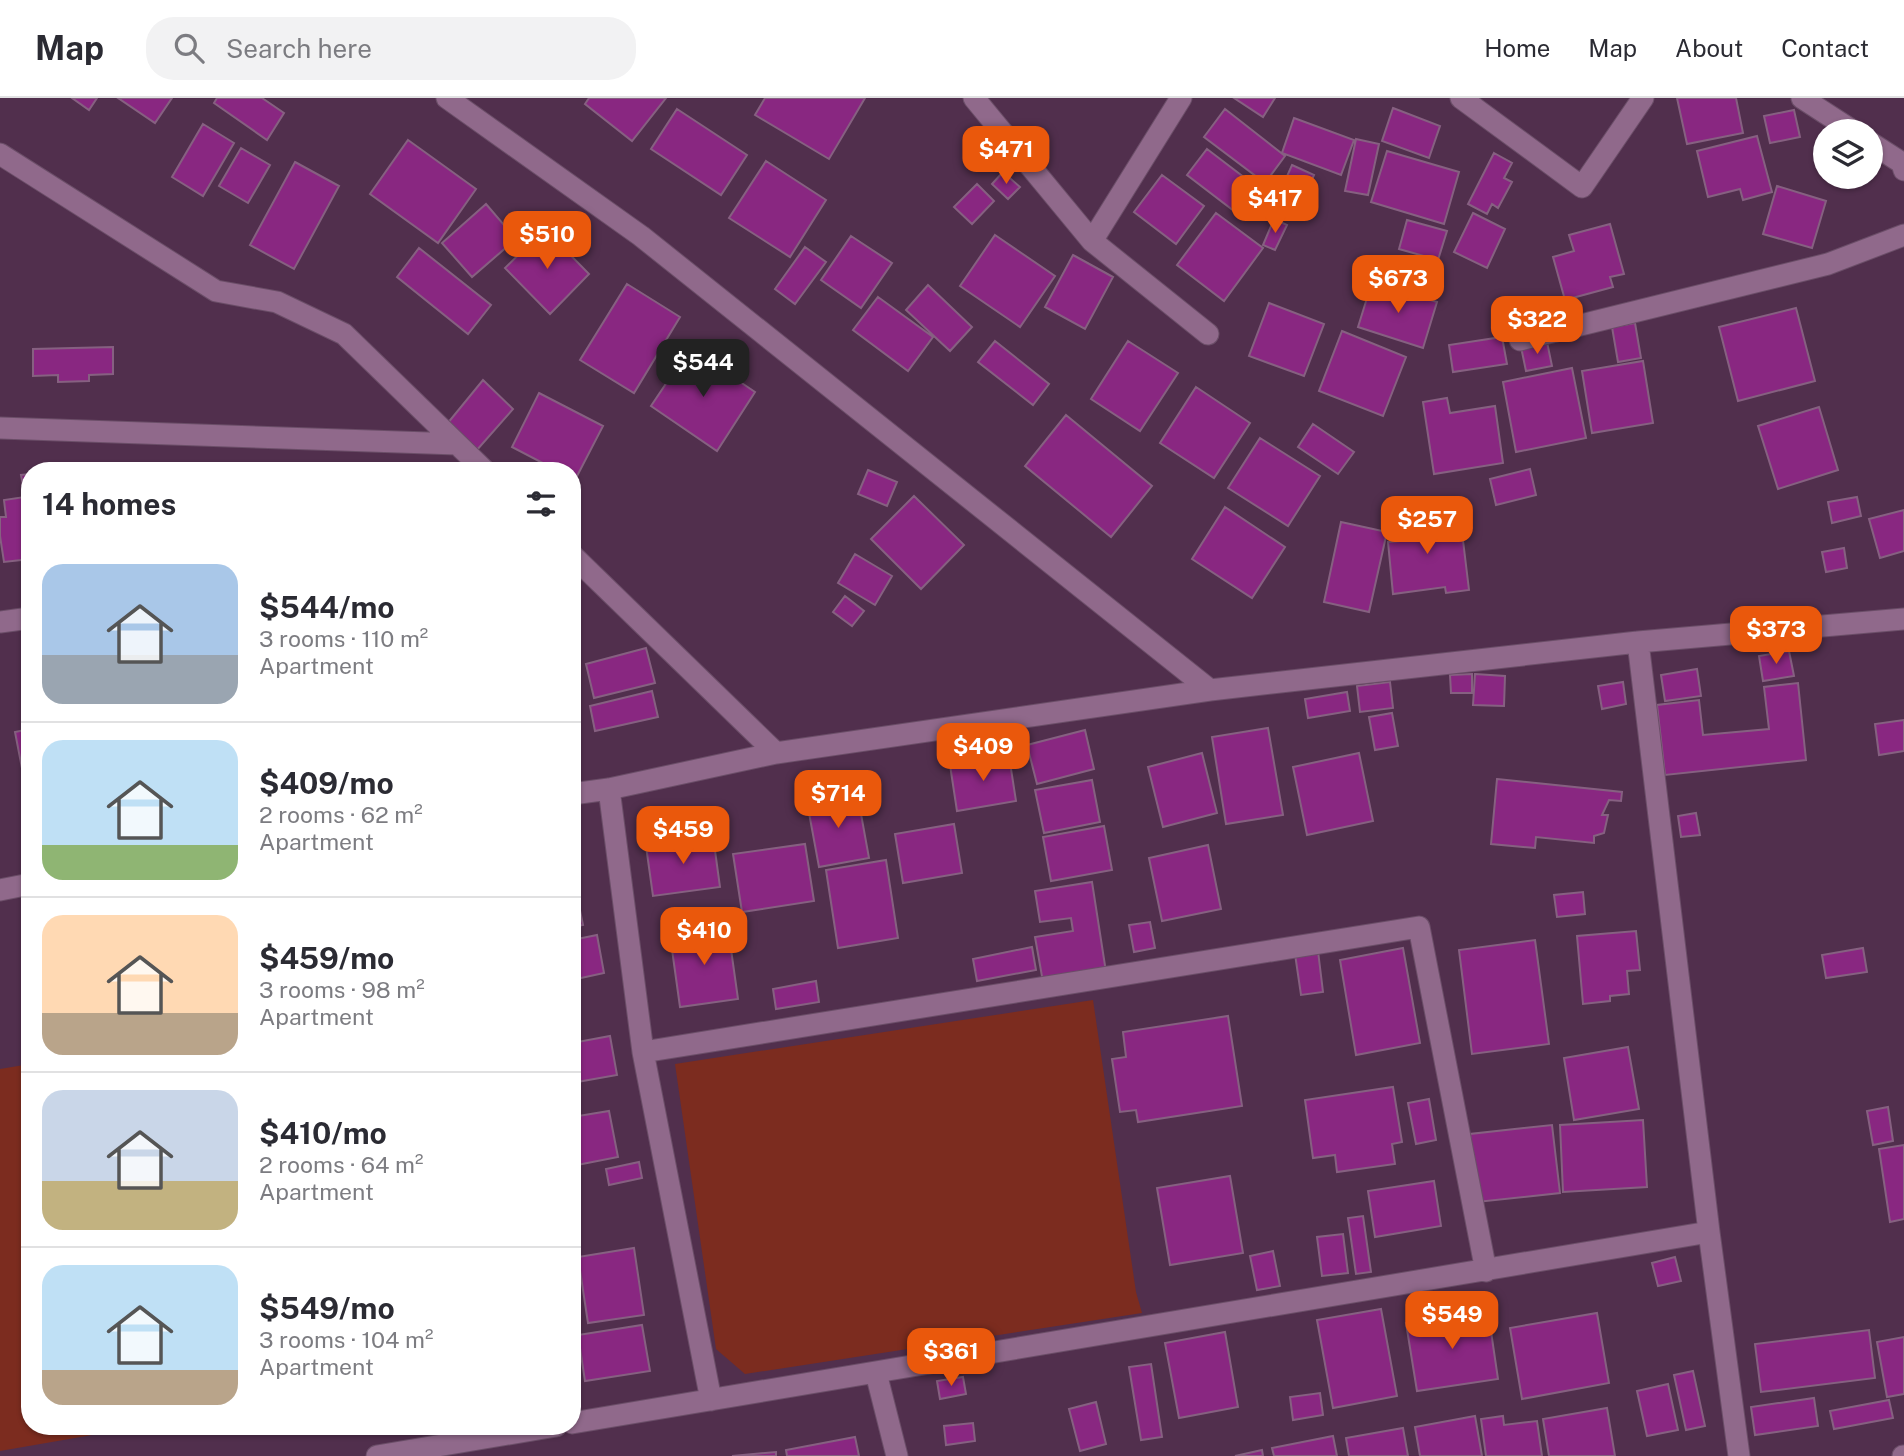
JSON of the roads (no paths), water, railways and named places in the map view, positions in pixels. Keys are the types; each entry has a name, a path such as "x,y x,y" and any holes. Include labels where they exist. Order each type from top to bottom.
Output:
{"street":[{"path":"447,98 641,236 1210,690"},
{"path":"974,98 1092,241 1208,334"},
{"path":"1092,241 1181,98"},
{"path":"1461,98 1582,187 1643,98"},
{"path":"1802,98 1834,119"},
{"path":"1883,150 1903,163"},
{"path":"0,154 216,291 277,302 344,334 476,462"},
{"path":"1520,340 1828,264 1904,234"},
{"path":"0,428 457,444"},
{"path":"581,564 776,753"},
{"path":"0,622 21,619"},
{"path":"581,793 776,753 1210,690 1638,642 1904,619"},
{"path":"1638,642 1709,1232 1739,1456"},
{"path":"609,789 643,1052 711,1400"},
{"path":"0,890 21,886"},
{"path":"643,1052 1419,927 1486,1271"},
{"path":"581,1422 1709,1232"},
{"path":"876,1373 897,1456"},
{"path":"377,1456 493,1435"}]}
